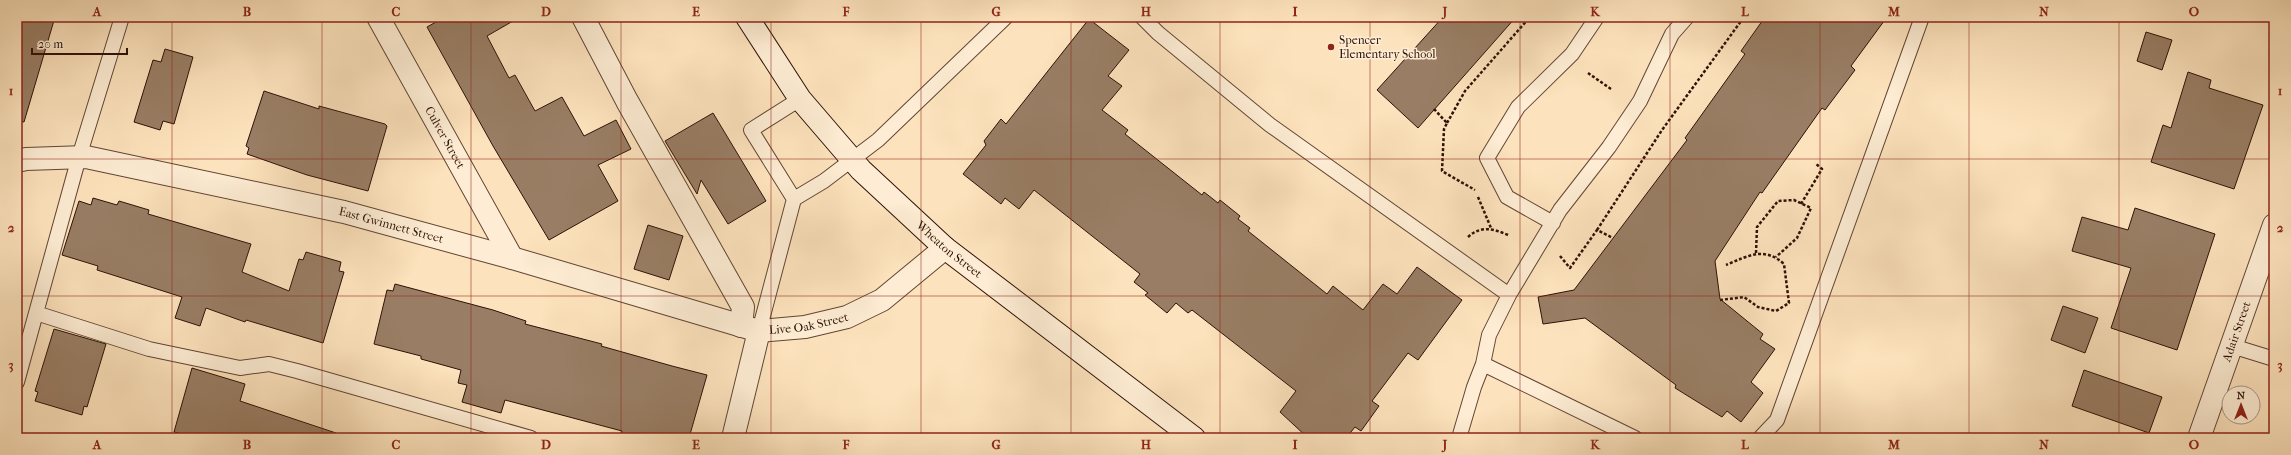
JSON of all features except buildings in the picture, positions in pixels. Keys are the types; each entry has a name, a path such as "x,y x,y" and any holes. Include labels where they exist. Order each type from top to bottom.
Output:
{"street":[{"name":"Culver Street","path":"378,17 512,258"},
{"path":"583,17 627,102 743,307 750,328"},
{"name":"Wheaton Street","path":"747,17 800,99 853,160 945,248 1194,438"},
{"name":"East Gwinnett Street","path":"17,161 26,159 79,157 344,212 512,258 750,328"},
{"name":"Adair Street","path":"2199,438 2274,225"},
{"name":"Live Oak Street","path":"733,438 750,328 805,327 847,317 882,300 945,248"}],"lane":[{"path":"17,382 79,157 122,17"},
{"path":"750,328 794,199 853,160 878,140 1006,17"},
{"path":"1142,17 1158,33 1270,125 1509,295"},
{"path":"1553,222 1507,197 1488,158 1518,107 1572,54 1597,17"},
{"path":"1459,438 1483,364 1489,335 1509,295 1553,222 1640,101 1672,34 1687,17"},
{"path":"1760,438 1777,420 1922,17"},
{"path":"794,199 751,130 800,99"},
{"path":"36,314 149,349 240,368 269,364 297,370 531,438"},
{"path":"2232,346 2274,359"},
{"path":"1483,364 1635,438"}],"path":[{"path":"1491,228 1475,190 1442,171 1444,129 1464,91 1530,17"},
{"path":"1555,251 1570,268 1597,230 1662,130 1744,17"},
{"path":"1587,72 1611,89"},
{"path":"1434,109 1447,123"},
{"path":"1801,204 1822,169 1815,163"},
{"path":"1756,253 1757,227 1778,201 1794,200 1811,208 1797,238 1776,257"},
{"path":"1465,240 1472,233 1491,228 1508,235"},
{"path":"1597,230 1613,238"},
{"path":"1720,300 1744,297 1758,307 1776,311 1789,303 1784,264 1776,257 1756,253 1726,265"}],"place":[{"name":"Spencer Elementary School","path":"1331,47"}]}
